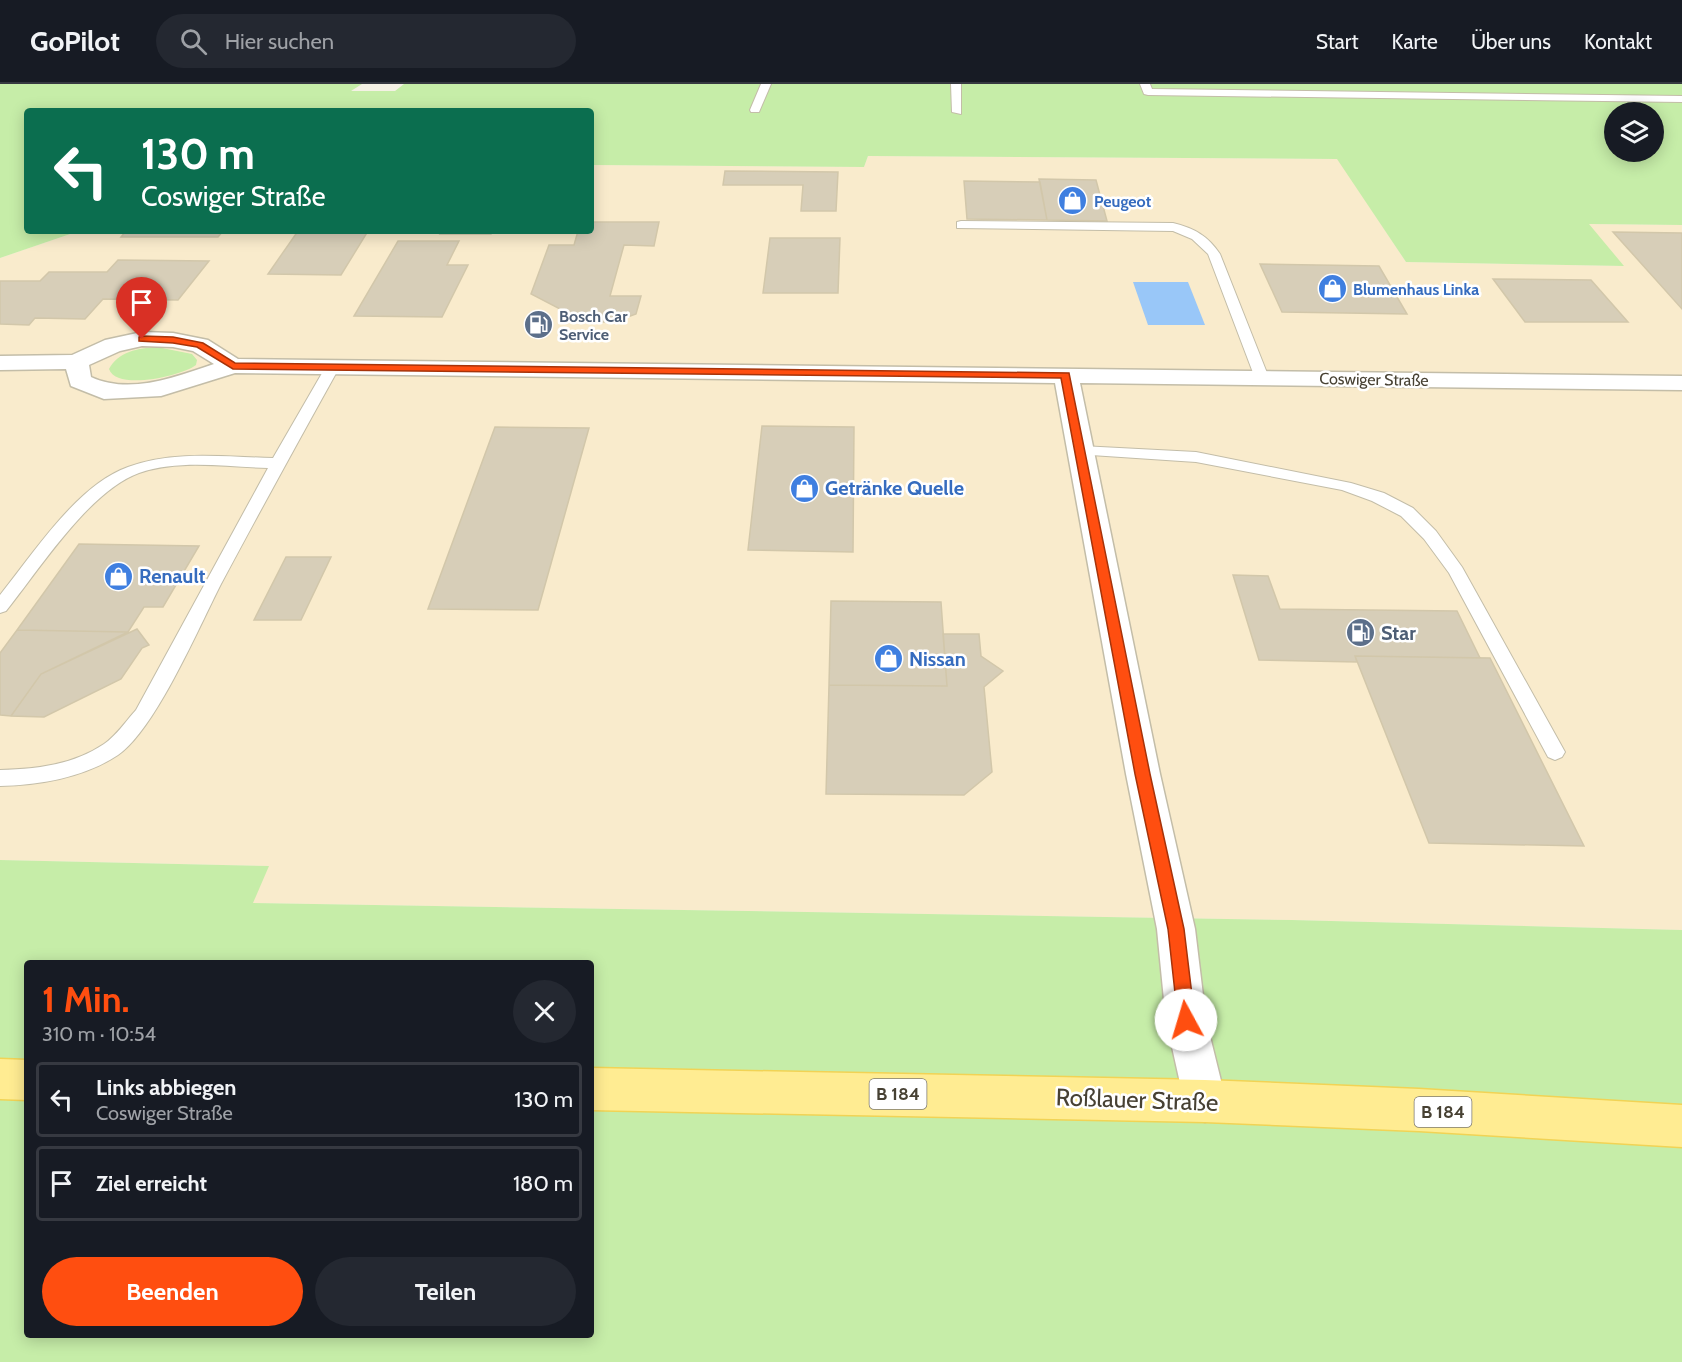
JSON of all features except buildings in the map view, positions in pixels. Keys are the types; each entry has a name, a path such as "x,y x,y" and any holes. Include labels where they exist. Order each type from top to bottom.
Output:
{"main road":[{"path":"0,1079 24,1080"},
{"name":"Roßlauer Straße","path":"594,1089 1205,1101 1419,1110 1682,1126"}],"street":[{"path":"0,363 76,362 113,345 142,339 162,339 200,345 233,366"},
{"name":"Coswiger Straße","path":"76,362 80,381 104,392 161,389 233,366 1682,383"},
{"path":"1066,375 1143,774 1176,929 1186,1020 1205,1101"}],"lane":[{"path":"755,110 765,84"},
{"path":"956,84 957,112"},
{"path":"1145,84 1148,92 1682,99"},
{"path":"961,225 1173,227 1191,231 1207,243 1214,254 1262,378"},
{"path":"0,778 38,777 80,765 112,749 143,715 332,368"},
{"path":"1081,451 1196,457 1345,486 1378,497 1407,512 1430,535 1456,571 1555,752"},
{"path":"0,607 75,515 104,487 132,470 171,463 279,463"}],"shaded area":[{"path":"868,156 1338,159 1406,262 1623,266 1588,224 1682,225 1682,930 1292,920 252,903 268,866 0,860 0,258 70,234 594,234 594,165 864,167"}],"green space":[{"path":"0,84 362,84 351,91 395,91 404,84 1682,84 1682,225 1589,224 1624,266 1406,262 1337,159 868,156 864,167 594,165 594,108 24,108 24,234 70,234 0,258"},
{"path":"157,347 192,354 197,360 196,365 164,377 136,380 114,376 109,369 113,363 129,352"},
{"path":"0,860 269,866 253,903 1292,920 1682,930 1682,1362 0,1362"}],"water":[{"path":"1133,282 1188,282 1205,325 1148,325"}],"place":[{"name":"Peugeot","path":"1073,201"},
{"name":"Blumenhaus Linka","path":"1332,289"},
{"name":"Bosch Car Service","path":"538,325"},
{"name":"Getränke Quelle","path":"804,488"},
{"name":"Renault","path":"118,576"},
{"name":"Star","path":"1360,633"},
{"name":"Nissan","path":"888,659"}],"route":[{"path":"142,339 173,340 200,345 233,366 1066,375 1143,774 1176,929 1186,1020"}]}
